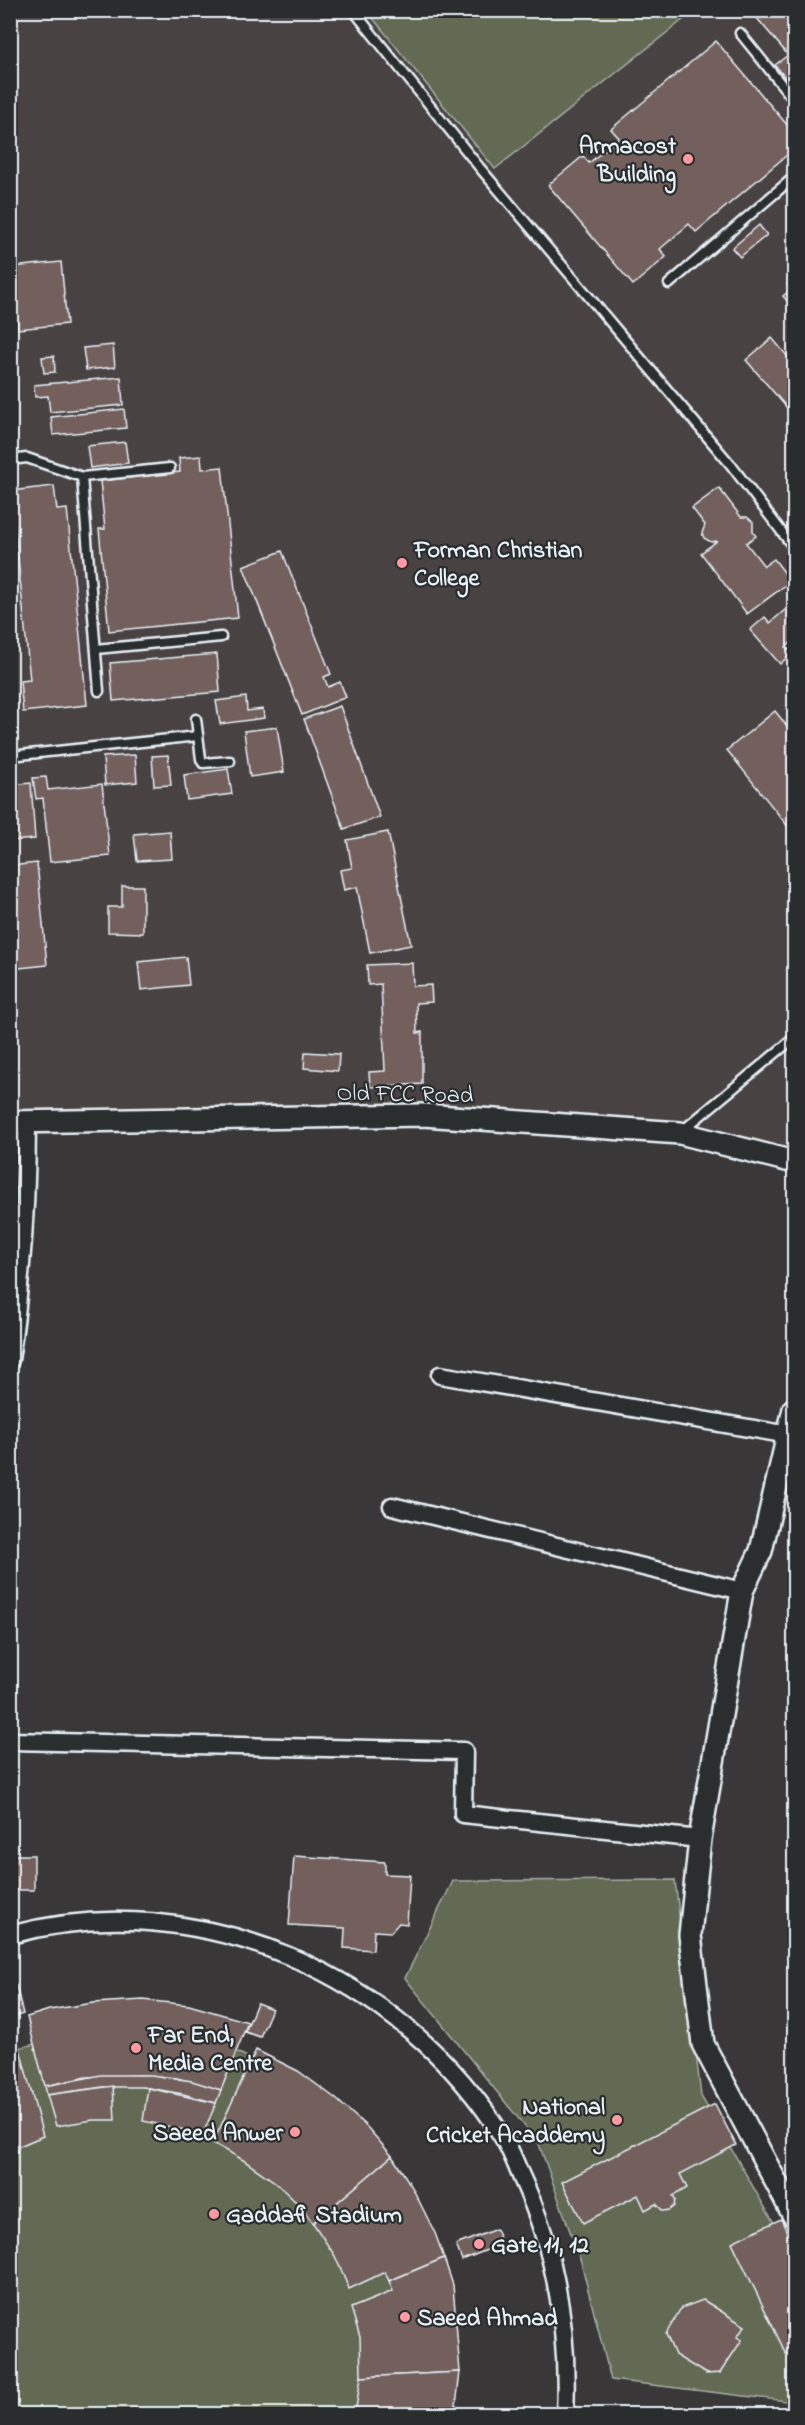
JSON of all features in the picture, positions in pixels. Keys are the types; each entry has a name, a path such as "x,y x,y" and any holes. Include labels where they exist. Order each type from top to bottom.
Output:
{"street":[{"name":"Old FCC Road","path":"19,1122 423,1115 680,1133 795,1162"},
{"path":"10,1360 21,1287 26,1219 19,1122"},
{"path":"440,1375 789,1435"},
{"path":"795,1409 761,1551 742,1591 700,1839 690,1935 703,2044 795,2216"},
{"path":"392,1506 742,1591"},
{"path":"10,1741 464,1751 463,1814 700,1839"},
{"path":"10,1935 51,1926 122,1920 182,1926 227,1934 300,1960 332,1977 390,2013 422,2040 465,2085 505,2140 534,2204 561,2305 567,2376 565,2415"}],"lane":[{"path":"353,10 480,168 731,465 795,548"},
{"path":"740,33 795,100"},
{"path":"669,284 795,177"},
{"path":"10,460 27,458 82,477 170,468"},
{"path":"82,477 99,691"},
{"path":"96,649 221,636"},
{"path":"196,719 203,763 230,761"},
{"path":"10,756 198,736"},
{"path":"680,1133 795,1038"}],"shaded area":[{"name":"Forman Christian College","path":"11,11 794,11 794,1162 680,1133 423,1115 11,1122"}],"green space":[{"path":"367,11 694,11 495,169"},
{"name":"National Cricket Acaddemy","path":"675,1880 701,2096 794,2258 794,2402 611,2380 581,2262 539,2144 405,1978 453,1881"},
{"name":"Gaddafi Stadium","path":"66,2036 198,2041 241,2054 281,2073 318,2097 452,2407 450,2414 11,2414 11,2050"}],"building":[{"path":"794,10 794,78 789,82 775,65 788,55 751,11"},
{"name":"Armacost Building","path":"716,41 794,133 794,149 696,232 689,224 660,249 666,257 633,285 548,185 583,156 589,163 619,138 611,129"},
{"path":"759,225 767,235 740,257 732,248"},
{"path":"61,262 67,324 18,329 12,267"},
{"path":"794,278 794,309 783,296 791,289 787,284"},
{"path":"772,338 794,364 794,416 746,360"},
{"path":"113,345 115,367 86,370 83,348"},
{"path":"54,356 55,372 44,373 42,357"},
{"path":"121,377 123,405 50,412 48,396 35,397 34,385"},
{"path":"124,409 126,428 53,435 51,417"},
{"path":"125,442 128,463 90,468 87,446"},
{"path":"201,456 202,469 222,467 238,618 109,631 99,529 105,529 100,481 180,472 179,458"},
{"path":"54,486 57,510 67,509 87,705 23,712 20,681 30,680 14,518 10,518 10,491"},
{"path":"719,488 741,517 747,517 753,522 753,532 756,536 746,543 764,566 774,559 791,581 747,614 701,553 717,541 711,542 704,538 702,533 705,525 692,508"},
{"path":"282,551 331,674 324,677 328,687 340,682 346,697 302,715 243,566"},
{"path":"794,602 794,640 786,647 792,653 780,664 750,630 765,617 770,623"},
{"path":"217,654 220,692 113,701 110,663"},
{"path":"246,697 247,711 263,709 264,718 220,724 216,701"},
{"path":"340,706 380,817 344,829 304,719"},
{"path":"775,711 794,735 794,834 727,750"},
{"path":"277,727 284,772 250,777 244,731"},
{"path":"135,755 137,782 105,785 103,757"},
{"path":"168,755 171,785 154,786 152,756"},
{"path":"228,769 232,794 187,800 184,775"},
{"path":"46,777 48,790 102,784 110,856 50,862 43,798 36,799 33,778"},
{"path":"31,783 35,839 10,841 10,785"},
{"path":"170,831 172,859 137,861 134,834"},
{"path":"388,832 411,945 370,953 357,887 344,890 340,870 352,868 347,840"},
{"path":"37,863 47,965 10,969 10,866"},
{"path":"122,886 143,886 143,933 108,932 108,907 122,907"},
{"path":"186,957 189,985 141,990 138,962"},
{"path":"412,963 413,986 431,985 432,1002 416,1003 417,1033 422,1032 422,1084 370,1087 369,1072 385,1071 381,984 368,985 367,965"},
{"path":"305,1052 339,1054 338,1071 304,1068"},
{"path":"10,1855 34,1855 34,1890 10,1890"},
{"path":"294,1856 385,1862 385,1874 410,1875 407,1924 399,1923 391,1932 374,1931 373,1950 344,1948 345,1928 289,1925"},
{"path":"16,1985 23,2014 10,2018 10,1986"},
{"name":"Far End, Media Centre","path":"143,2000 189,2005 248,2022 221,2090 177,2078 142,2075 86,2077 45,2086 27,2017 49,2010 93,2003"},
{"path":"257,2003 272,2009 260,2037 245,2032"},
{"path":"18,2042 43,2136 10,2150 10,2045"},
{"name":"Saeed Anwer","path":"256,2050 298,2071 335,2098 367,2127 392,2156 313,2223 297,2203 275,2182 213,2143"},
{"path":"101,2075 151,2075 192,2081 221,2090 216,2103 143,2087 103,2087 47,2095 45,2086"},
{"path":"113,2086 115,2120 93,2120 56,2126 47,2095"},
{"path":"148,2088 216,2103 203,2134 143,2121"},
{"path":"715,2104 736,2145 680,2174 687,2188 673,2196 674,2206 663,2211 656,2204 645,2210 638,2195 583,2223 562,2182"},
{"path":"392,2156 412,2187 435,2233 444,2258 389,2281 385,2272 349,2289 335,2256 313,2223"},
{"path":"781,2219 794,2248 794,2349 786,2354 732,2242"},
{"name":"Gate 11, 12","path":"496,2229 502,2244 462,2260 456,2245"},
{"name":"Saeed Ahmad","path":"444,2258 453,2285 460,2372 361,2377 360,2337 351,2308 393,2291 389,2281"},
{"path":"703,2300 745,2326 737,2337 742,2340 720,2373 706,2374 675,2355 666,2334 681,2308"},
{"path":"460,2372 455,2414 355,2414 361,2377"}],"place":[{"name":"Armacost Building","path":"688,159"},
{"name":"Forman Christian College","path":"402,563"},
{"name":"Far End, Media Centre","path":"136,2048"},
{"name":"National Cricket Acaddemy","path":"617,2120"},
{"name":"Saeed Anwer","path":"295,2132"},
{"name":"Gaddafi Stadium","path":"214,2214"},
{"name":"Gate 11, 12","path":"479,2244"},
{"name":"Saeed Ahmad","path":"405,2317"}]}
